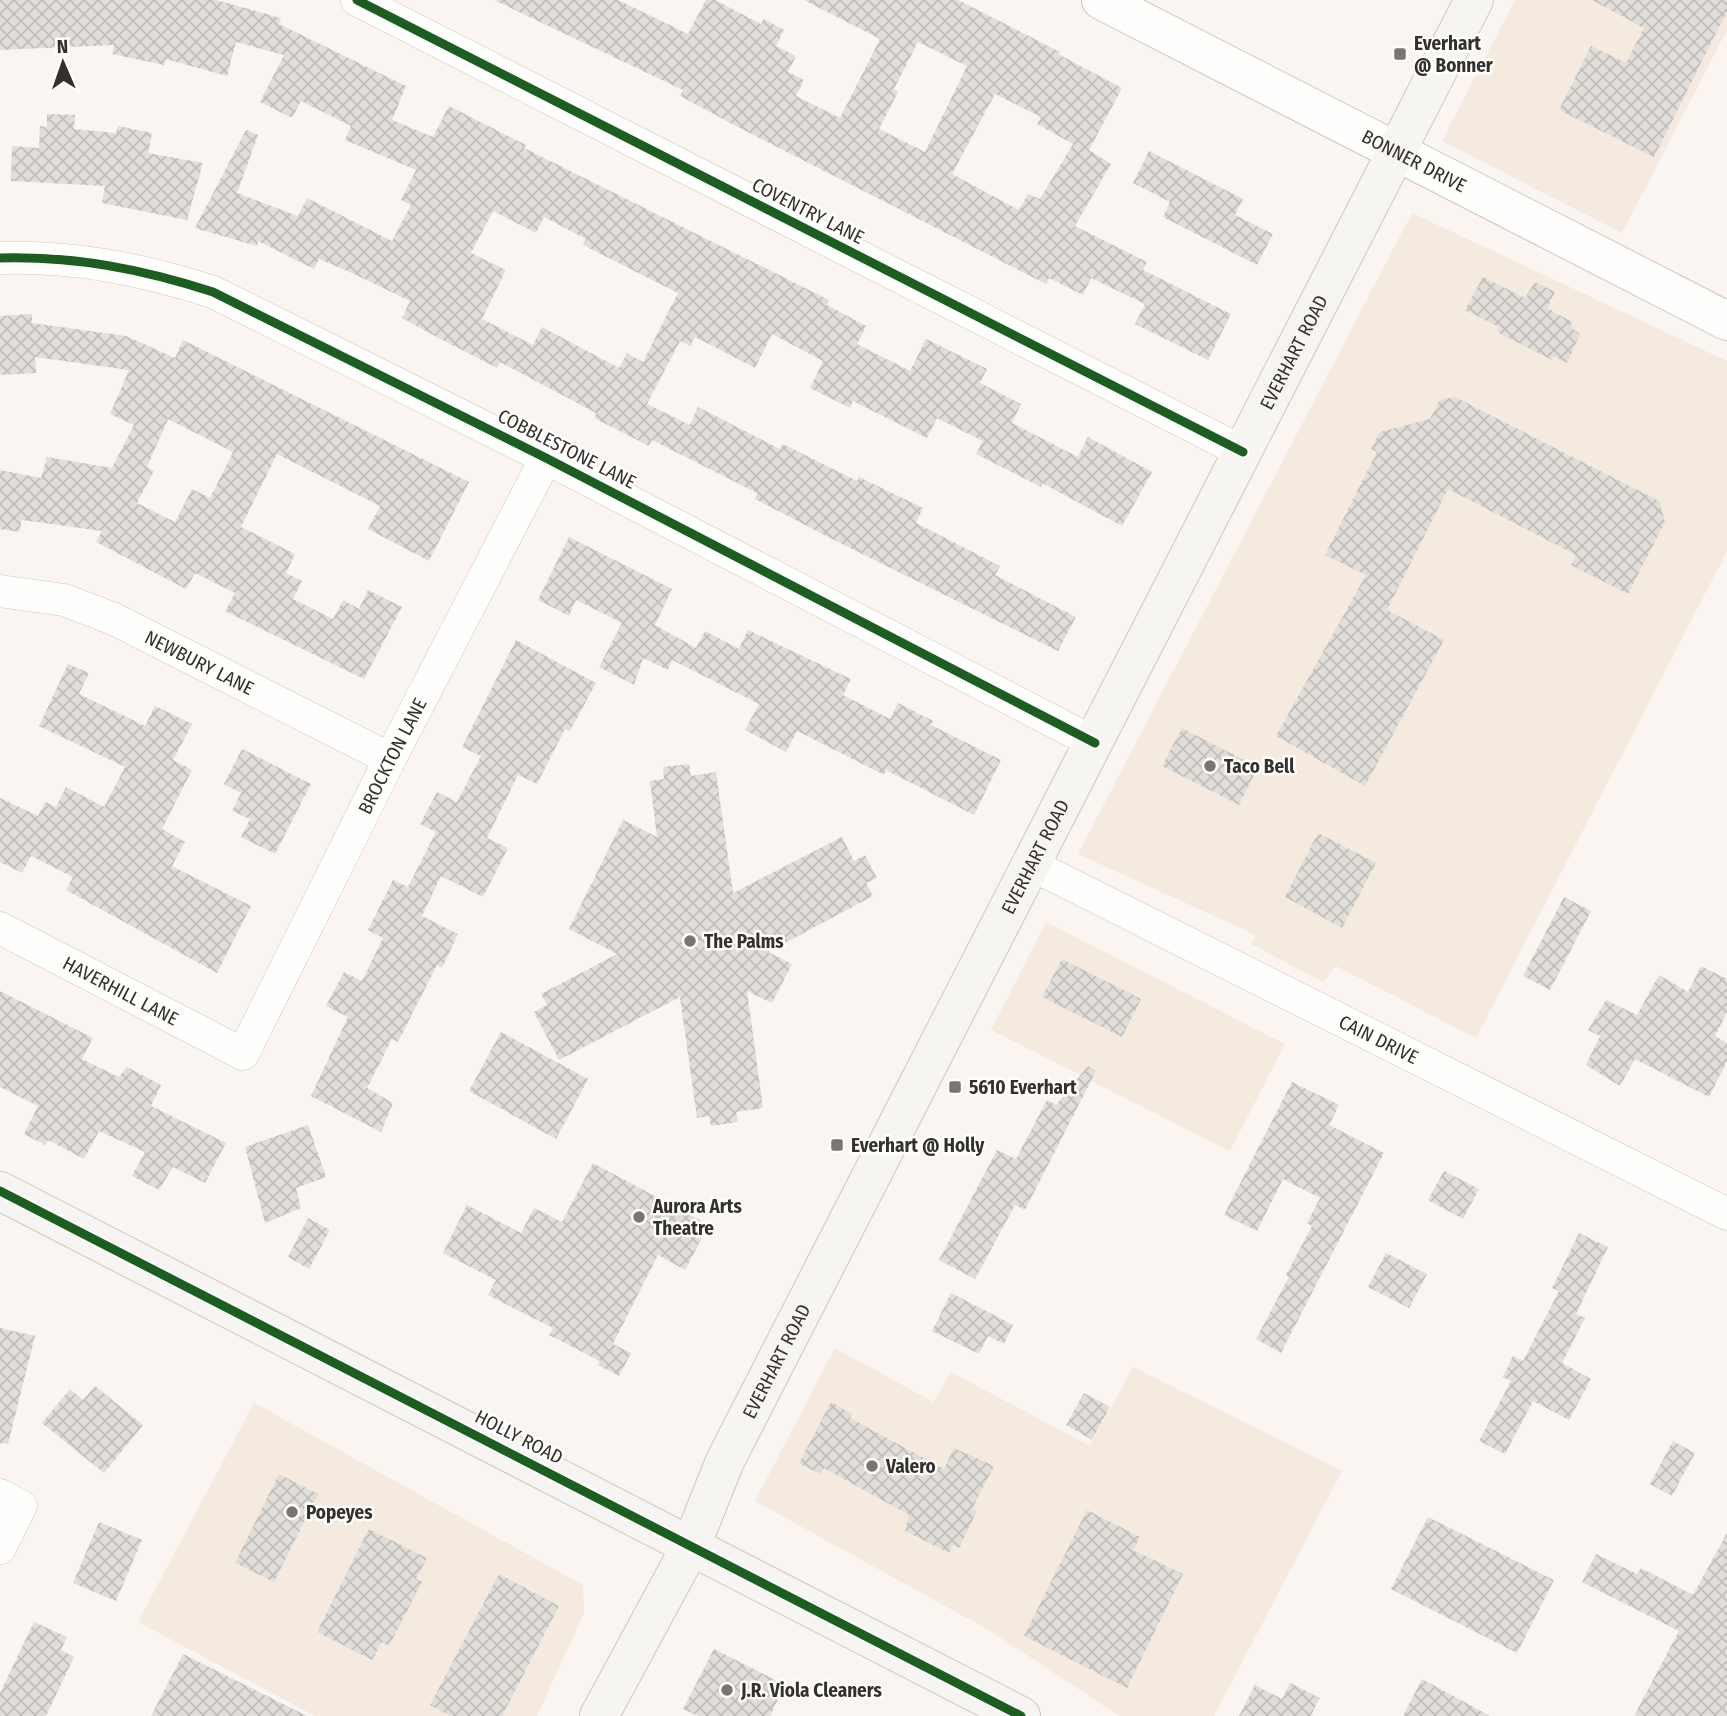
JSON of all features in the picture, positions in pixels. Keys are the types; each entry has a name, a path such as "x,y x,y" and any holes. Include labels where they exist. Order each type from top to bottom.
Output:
{"main road":[{"name":"EVERHART ROAD","path":"599,1716 691,1546 725,1461 1474,0"},
{"name":"HOLLY ROAD","path":"0,1191 1021,1716"}],"street":[{"name":"COVENTRY LANE","path":"357,0 1243,452"},
{"name":"BONNER DRIVE","path":"1101,0 1394,153 1727,321"},
{"name":"COBBLESTONE LANE","path":"0,258 45,257 96,261 158,274 213,292 546,458 1095,743"},
{"name":"BROCKTON LANE","path":"243,1054 390,759 546,458"},
{"name":"NEWBURY LANE","path":"0,591 64,600 114,619 390,759"},
{"name":"CAIN DRIVE","path":"1032,865 1727,1214"},
{"name":"HAVERHILL LANE","path":"0,928 243,1054"},
{"path":"0,1548 11,1501"}],"shaded area":[{"path":"1515,0 1727,0 1727,30 1622,233 1442,141"},
{"path":"1412,213 1727,361 1727,551 1476,1038 1336,966 1323,982 1251,944 1256,935 1078,854"},
{"path":"1046,922 1285,1044 1230,1151 991,1030"},
{"path":"835,1348 933,1402 951,1372 1090,1446 1133,1367 1342,1471 1214,1716 1119,1716 992,1632 755,1501"},
{"path":"254,1403 583,1585 584,1613 537,1716 315,1716 138,1622"}],"building":[{"path":"0,0 216,0 281,18 279,24 406,86 392,120 433,137 449,106 526,145 524,148 829,300 827,305 866,326 857,344 910,371 926,339 987,369 980,383 1021,404 1012,423 1078,457 1088,437 1152,472 1122,526 1042,483 1041,487 976,454 983,441 937,418 927,438 853,401 850,408 810,388 823,361 772,334 755,368 695,337 690,346 680,341 647,404 690,425 698,407 780,449 783,444 857,481 859,477 923,508 916,523 1000,566 995,575 1076,617 1058,651 830,538 755,499 757,493 652,440 649,446 594,418 596,413 500,362 497,368 433,335 402,318 410,301 319,259 314,269 258,241 257,246 195,228 246,130 258,135 237,193 298,216 307,198 392,241 411,205 401,200 416,170 345,140 351,126 301,101 292,118 260,102 284,55 236,42 227,76 166,59 164,65 112,54 114,45 0,50","holes":["493,211 536,233 544,217 586,239 583,245 678,293 643,362 627,353 619,368 542,327 533,345 482,319 506,270 471,253"]},
{"path":"494,0 618,0 688,34 706,0 715,0 761,24 764,19 784,30 776,46 796,56 788,72 804,80 796,96 840,118 880,39 804,0 958,0 1060,52 1058,54 1122,88 1089,150 1111,164 1075,226 1147,262 1143,270 1231,314 1208,360 1135,324 1145,304 1091,278 1083,295 1049,278 1046,284 734,125 680,96 683,90","holes":["918,42 967,66 925,152 879,129 898,92 894,89","995,94 1041,117 1037,124 1073,144 1040,199 1028,194 1019,210 952,174"]},
{"path":"1592,0 1727,0 1727,11 1654,157 1559,110 1591,46 1626,63 1644,28"},
{"path":"47,114 75,115 74,129 116,133 118,126 152,133 148,153 203,163 187,220 102,203 105,186 11,181 12,146 39,148 40,126 47,127"},
{"path":"1149,151 1243,199 1235,215 1273,234 1257,265 1163,217 1170,202 1133,183"},
{"path":"1483,277 1525,298 1535,282 1555,292 1547,308 1572,322 1570,326 1580,334 1567,363 1553,356 1552,360 1497,332 1499,327 1465,310"},
{"path":"32,314 32,323 126,336 175,358 183,340 469,482 429,561 368,529 380,506 277,454 241,527 295,554 286,573 302,581 293,599 333,619 343,600 359,609 368,590 402,607 364,679 225,611 235,593 195,573 186,589 96,542 102,531 22,520 19,532 0,529 0,470 41,478 47,457 112,468 134,425 110,414 129,370 35,357 36,373 0,375 0,316","holes":["168,419 233,452 210,498 192,489 175,522 137,503 154,471 147,467"]},
{"path":"1455,397 1659,501 1665,522 1628,594 1571,565 1576,555 1448,489 1387,610 1444,640 1365,786 1276,736 1366,575 1325,555 1377,452 1371,449 1380,432 1430,419 1440,400"},
{"path":"569,537 672,589 655,625 696,648 705,631 739,649 748,630 851,679 843,695 890,719 898,703 933,721 931,725 1001,760 974,815 886,770 884,775 797,731 786,752 745,730 759,704 672,660 668,670 643,658 634,685 599,667 622,623 576,600 569,616 538,600"},
{"path":"516,640 596,683 570,731 565,729 537,784 518,775 487,838 508,848 483,897 441,876 422,916 458,934 442,968 437,965 398,1042 392,1039 367,1088 393,1103 381,1132 311,1096 348,1017 326,1006 344,972 362,981 383,938 368,930 393,880 408,887 436,832 420,824 437,792 457,802 481,756 462,747"},
{"path":"68,664 89,673 79,694 145,726 155,706 192,724 173,760 192,770 162,829 185,842 172,866 251,906 217,973 66,890 73,877 31,856 22,873 0,862 0,798 38,816 45,802 56,807 66,787 104,807 125,767 39,726"},
{"name":"Taco Bell","path":"1182,728 1258,767 1239,805 1162,766"},
{"path":"242,749 311,784 275,854 241,837 250,819 232,811 241,793 224,784"},
{"name":"The Palms","path":"689,764 691,776 716,772 733,893 842,837 854,861 865,855 877,878 866,883 873,896 768,952 792,964 772,1003 747,991 763,1108 736,1112 738,1122 711,1126 709,1116 697,1118 680,997 559,1060 534,1012 547,1005 541,994 617,954 569,929 623,820 657,837 650,781 664,779 663,767"},
{"path":"1318,833 1376,863 1342,928 1285,897"},
{"path":"1564,897 1591,911 1550,990 1523,976"},
{"path":"1062,959 1141,999 1122,1037 1042,997"},
{"path":"1701,966 1727,979 1727,1012 1715,1036 1727,1043 1727,1061 1709,1097 1635,1059 1620,1086 1586,1065 1600,1036 1588,1030 1606,1000 1637,1015 1659,975 1688,992"},
{"path":"0,991 93,1038 82,1059 119,1077 127,1067 161,1085 151,1106 226,1143 205,1183 173,1167 159,1190 132,1176 145,1152 99,1131 84,1159 48,1140 45,1145 24,1134 38,1106 0,1087"},
{"path":"501,1032 588,1079 556,1139 469,1091"},
{"path":"1088,1066 1096,1071 1025,1210 1015,1205 975,1279 939,1260 997,1150 1016,1159 1047,1100 1056,1105"},
{"path":"1292,1082 1339,1105 1329,1125 1384,1153 1281,1353 1256,1339 1289,1277 1286,1275 1312,1226 1307,1223 1320,1198 1283,1179 1257,1231 1224,1215"},
{"path":"308,1125 326,1177 296,1188 301,1208 265,1223 245,1147"},
{"path":"593,1163 709,1225 685,1270 658,1255 613,1344 631,1353 619,1376 598,1365 600,1361 549,1335 553,1328 488,1295 496,1280 443,1253 467,1205 521,1233 534,1208 562,1222"},
{"path":"1444,1171 1479,1189 1463,1219 1428,1200"},
{"path":"308,1218 330,1230 309,1269 288,1257"},
{"path":"1579,1233 1608,1247 1576,1314 1585,1318 1562,1363 1591,1379 1569,1420 1533,1401 1505,1454 1479,1441 1511,1381 1503,1377 1513,1356 1523,1361 1559,1291 1552,1288"},
{"path":"1386,1253 1427,1274 1409,1308 1368,1287"},
{"path":"951,1293 1013,1325 1004,1344 988,1336 979,1354 932,1331"},
{"path":"0,1328 35,1336 8,1444 0,1443"},
{"path":"95,1386 143,1425 104,1473 42,1423 70,1389 83,1400"},
{"path":"1084,1393 1110,1407 1092,1440 1066,1425"},
{"path":"831,1402 852,1414 850,1418 944,1469 954,1448 994,1466 972,1509 977,1511 959,1548 953,1545 949,1553 905,1531 909,1515 824,1468 820,1474 799,1463"},
{"path":"1673,1441 1695,1453 1672,1496 1650,1484"},
{"path":"279,1474 318,1494 274,1582 235,1563"},
{"path":"1087,1510 1140,1537 1133,1550 1183,1574 1127,1688 1024,1636"},
{"path":"1428,1517 1554,1580 1517,1653 1391,1589"},
{"path":"99,1522 142,1540 116,1601 73,1583"},
{"path":"369,1529 427,1558 416,1579 422,1582 389,1646 382,1642 372,1660 317,1632"},
{"path":"1727,1533 1727,1716 1634,1716 1679,1631 1582,1582 1596,1554 1637,1574 1641,1568 1693,1595"},
{"path":"499,1574 559,1606 502,1716 450,1716 430,1705"},
{"path":"34,1622 67,1637 61,1650 74,1657 46,1716 0,1716 0,1693"},
{"path":"714,1649 785,1685 770,1716 698,1716 683,1709"},
{"path":"183,1654 307,1716 151,1716"},
{"path":"1422,1679 1490,1716 1403,1716"},
{"path":"1290,1683 1320,1698 1311,1715 1314,1716 1239,1716 1255,1685 1282,1699"}],"cycle path":[{"path":"357,0 1243,452"},
{"path":"0,258 55,259 108,266 213,292 546,458 1095,743"},
{"path":"0,1191 1021,1716"}],"place":[{"name":"Everhart @ Bonner","path":"1400,54"},
{"name":"Taco Bell","path":"1210,766"},
{"name":"The Palms","path":"690,941"},
{"name":"5610 Everhart","path":"955,1087"},
{"name":"Everhart @ Holly","path":"837,1145"},
{"name":"Aurora Arts Theatre","path":"639,1217"},
{"name":"Valero","path":"872,1466"},
{"name":"Popeyes","path":"292,1512"},
{"name":"J.R. Viola Cleaners","path":"727,1690"}]}
